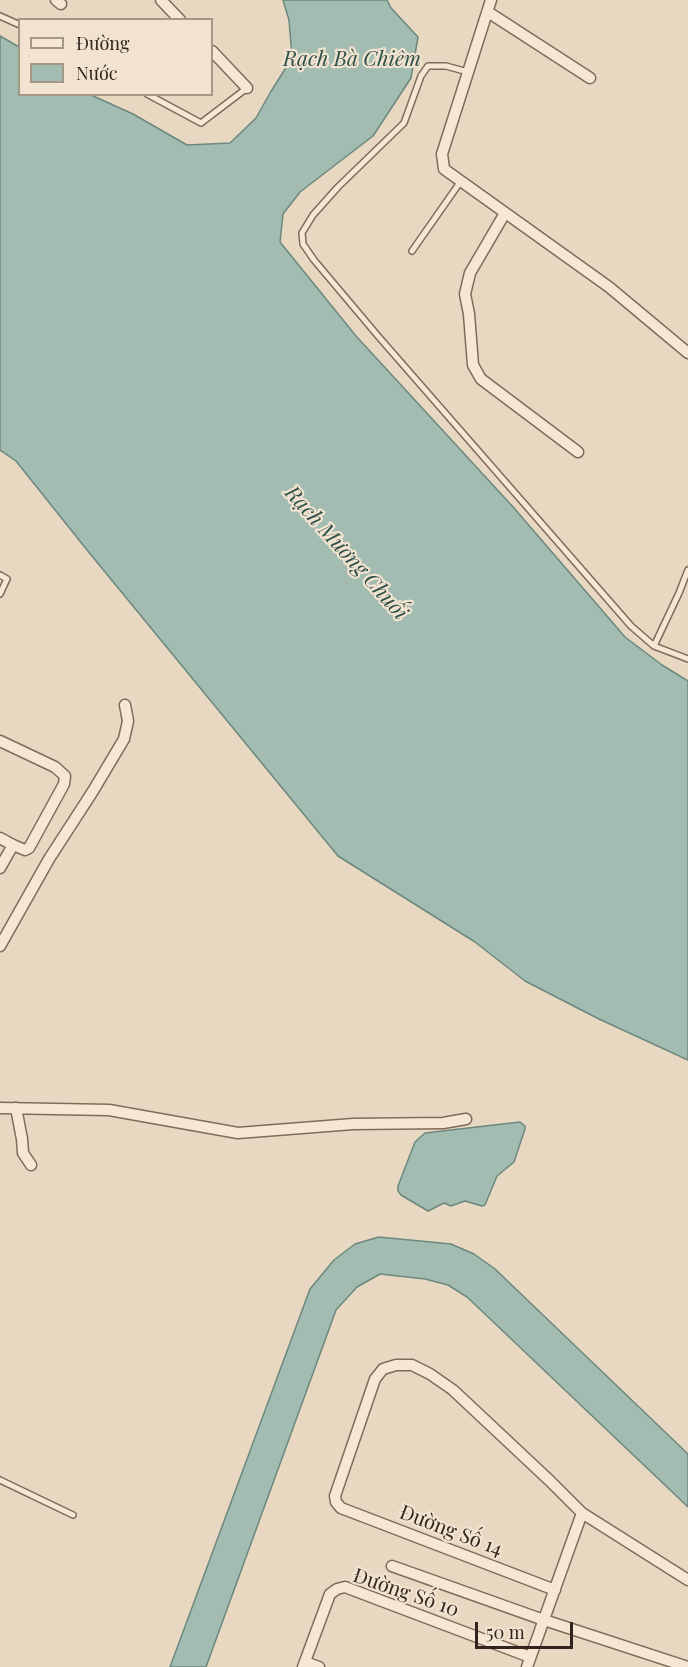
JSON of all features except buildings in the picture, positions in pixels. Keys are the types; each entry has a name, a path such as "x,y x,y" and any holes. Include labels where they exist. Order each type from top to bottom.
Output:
{"street":[{"path":"161,0 178,18"},
{"path":"491,0 442,154 444,169 609,287 688,353"},
{"path":"488,12 590,78"},
{"path":"213,52 247,88"},
{"path":"505,213 470,273 465,294 469,314 472,365 481,379 578,452"},
{"path":"0,946 49,859 124,739 128,721 125,705"},
{"path":"0,741 55,767 65,776 64,784 28,848 25,850 0,838"},
{"path":"0,868 13,844"},
{"path":"0,1108 109,1110 238,1132 353,1124 443,1123 466,1119"},
{"path":"16,1108 23,1154 32,1165"},
{"name":"Đường Số 14","path":"555,1590 341,1509 335,1496 375,1379 383,1369 396,1365 412,1365 430,1374 453,1390 550,1480 582,1513"},
{"path":"529,1662 582,1513 688,1580"},
{"path":"392,1566 544,1620 688,1667"},
{"name":"Đường Số 10","path":"304,1664 330,1594 345,1587 529,1662"},
{"path":"304,1664 319,1667"}],"lane":[{"path":"0,16 18,24"},
{"path":"468,72 446,66 428,66 421,76 404,123 338,187 313,215 302,233 303,244 371,328 631,626 654,646 688,659"},
{"path":"151,96 201,123 247,88"},
{"path":"412,251 461,181"},
{"path":"654,646 688,570"},
{"path":"0,575 7,579 0,594"},
{"path":"0,1480 73,1515"}],"water":[{"path":"283,0 387,0 391,8 418,37 411,78 373,136 300,192 283,214 280,242 356,336 514,508 625,637 688,681 688,1060 599,1019 525,981 475,942 338,856 16,461 0,450 0,36 18,46 18,96 93,96 133,114 187,145 230,143 256,118 292,58 289,20"},
{"path":"520,1122 525,1129 514,1162 497,1176 485,1205 465,1201 451,1206 444,1203 428,1211 398,1191 415,1142 425,1133"},
{"path":"379,1237 451,1244 474,1254 495,1269 688,1454 688,1507 467,1297 448,1285 425,1279 380,1274 357,1287 336,1310 206,1667 170,1667 310,1289 334,1260 355,1244"}],"water label":[{"name":"Rạch Bà Chiêm","path":"352,59"},
{"name":"Rạch Mương Chuối","path":"346,553"}]}
